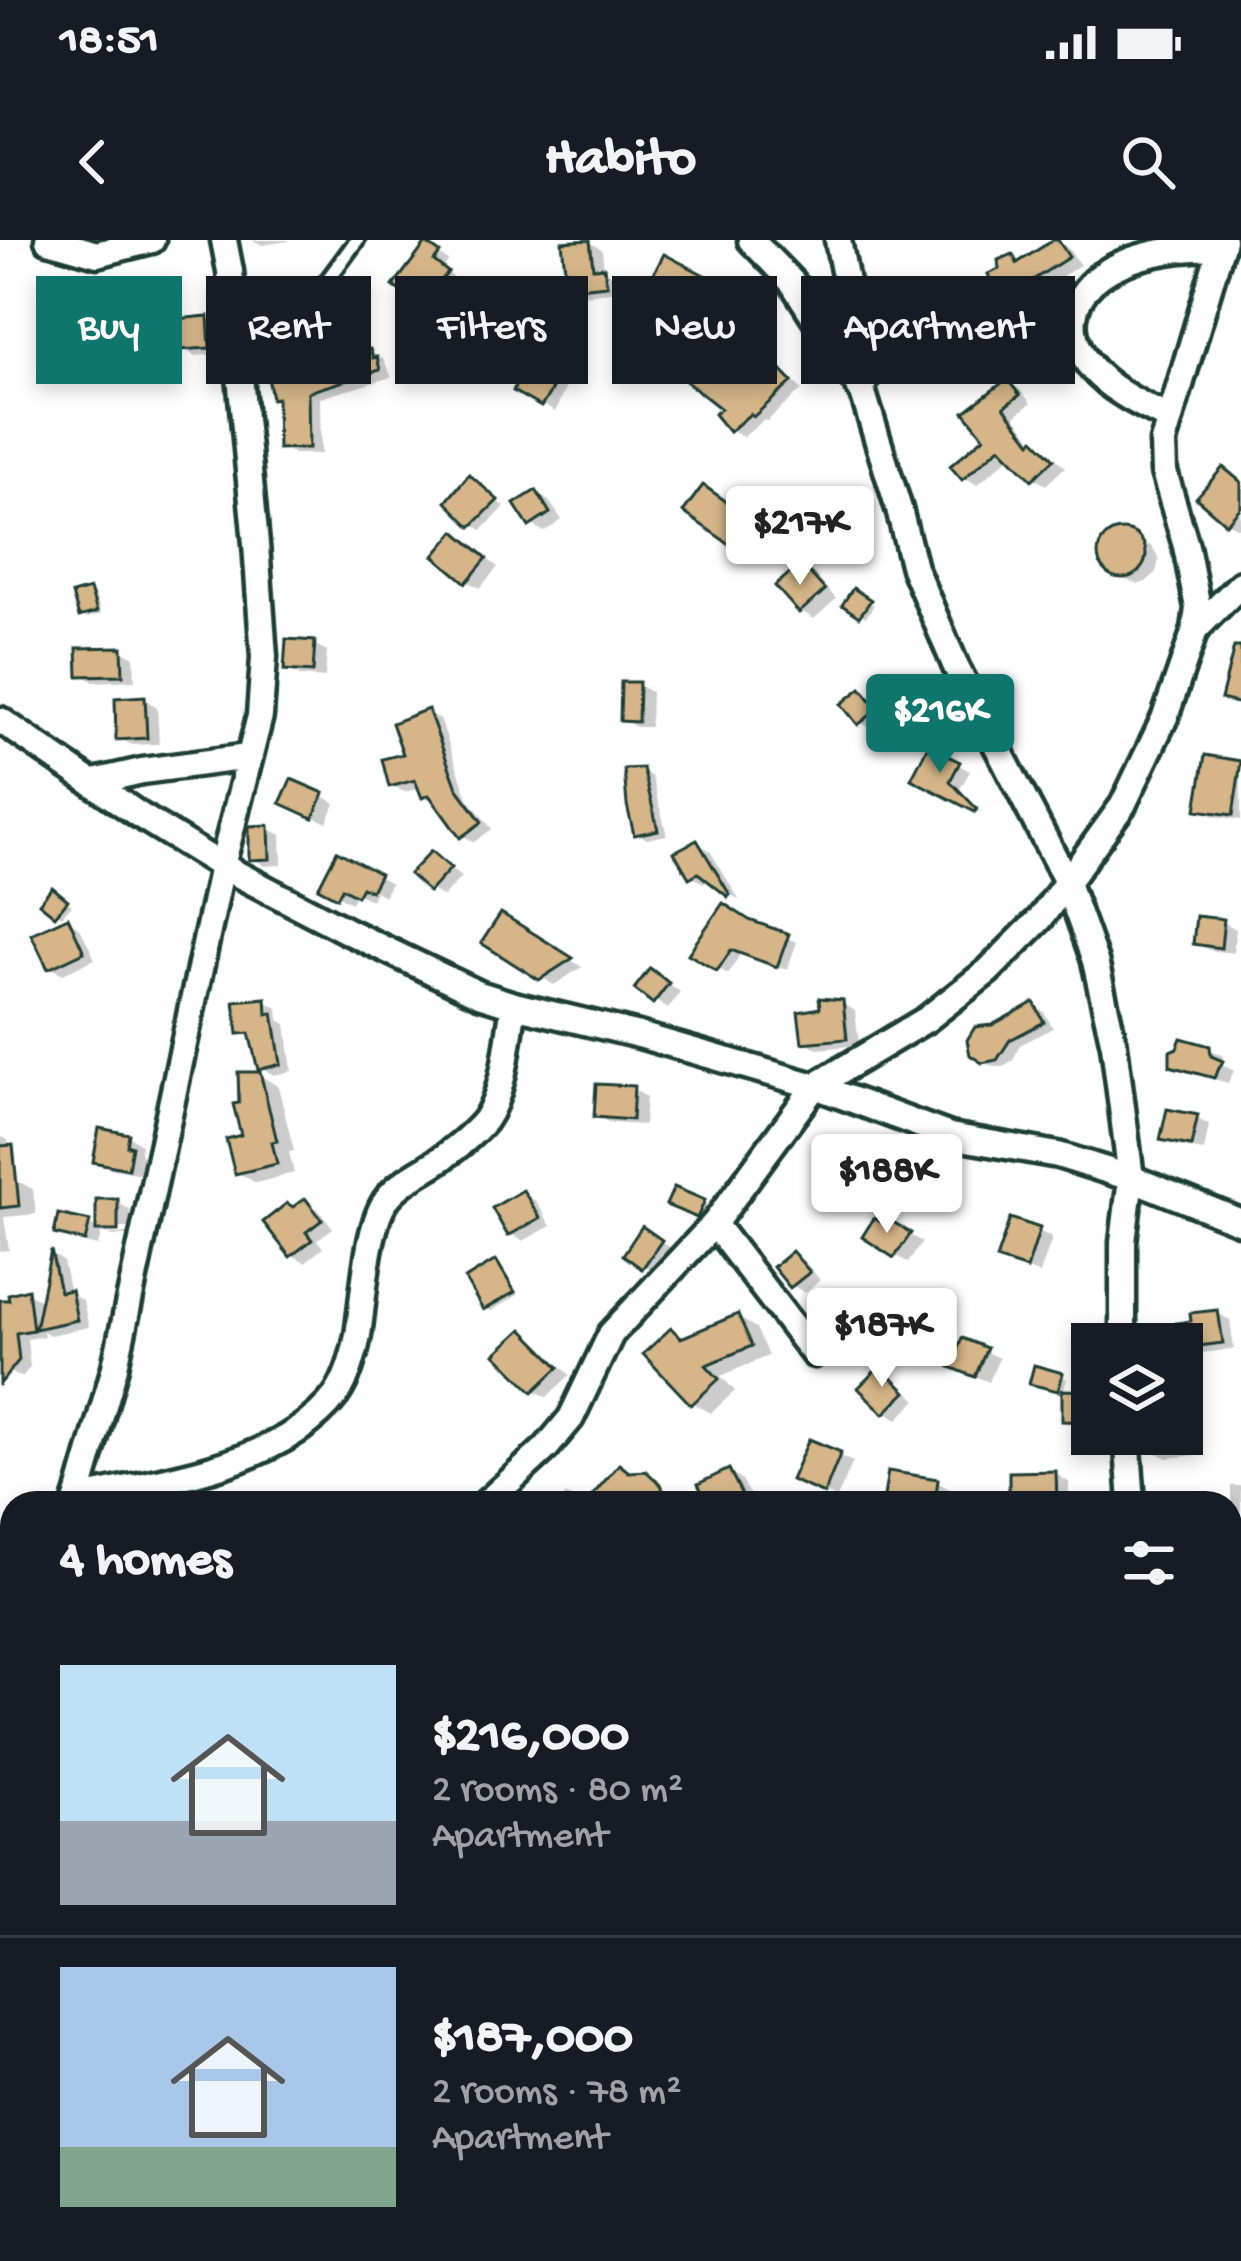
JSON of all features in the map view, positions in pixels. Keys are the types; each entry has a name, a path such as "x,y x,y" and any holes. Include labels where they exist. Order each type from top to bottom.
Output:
{"street":[{"path":"48,240 95,247 152,240"},
{"path":"224,240 230,276"},
{"path":"751,240 792,282 856,380 871,412"},
{"path":"838,240 871,412 914,568 956,667 1066,880 1095,961 1114,1045 1131,1178 1123,1242 1124,1323"},
{"path":"498,1491 571,1418 611,1334 714,1224 815,1086 927,1019 988,971 1040,919 1124,805 1166,717 1195,630 1195,583 1162,458 1222,244 1154,252 1091,282 1076,303 1073,325 1079,350 1099,376 1170,419"},
{"path":"80,1491 120,1346 222,866 260,716 264,657 241,384"},
{"path":"1195,630 1241,584"},
{"path":"0,720 222,866 479,994 815,1086 950,1136 1058,1155 1241,1222"},
{"path":"94,782 248,757"},
{"path":"119,1491 202,1471 279,1442 305,1425 340,1390 357,1340 371,1246 386,1199 446,1156 484,1121 496,1095 514,1005"},
{"path":"714,1224 814,1354"},
{"path":"1129,1455 1131,1491"}],"lane":[{"path":"330,276 357,240"}],"building":[{"path":"590,240 593,268 604,267 607,285 588,287 588,276 566,276 562,242"},
{"path":"1053,240 1058,240 1069,257 1039,276 988,274 999,269 998,260 1013,254 1017,263"},
{"path":"426,243 440,253 434,261 448,272 445,276 401,276"},
{"path":"664,254 706,276 652,276"},
{"path":"206,316 206,348 182,350 182,318"},
{"path":"371,352 377,357 380,370 371,373"},
{"path":"777,366 792,382 729,432 714,414 721,409 689,384 777,384"},
{"path":"269,384 334,384 308,392 309,448 278,449 277,398 272,399"},
{"path":"516,384 550,384 552,389 541,407 513,391"},
{"path":"1000,384 1011,384 1020,395 1004,407 1031,442 1034,439 1054,459 1032,480 1000,447 962,480 950,466 984,437 964,412"},
{"path":"1223,467 1241,482 1241,507 1226,524 1196,498"},
{"path":"469,474 498,500 471,527 446,502"},
{"path":"703,485 758,524 736,549 683,512"},
{"path":"536,490 550,513 529,527 514,504"},
{"path":"1122,530 1139,537 1146,554 1139,571 1122,578 1105,571 1098,554 1105,537"},
{"path":"455,531 487,558 466,583 434,556"},
{"path":"801,563 825,590 799,613 775,586"},
{"path":"853,588 871,600 859,617 842,605"},
{"path":"90,589 97,612 79,617 72,594"},
{"path":"286,639 315,641 313,672 284,670"},
{"path":"122,647 123,675 78,676 77,648"},
{"path":"1234,647 1241,647 1241,704 1221,699"},
{"path":"621,682 639,682 638,722 620,721"},
{"path":"861,688 878,709 858,725 841,704"},
{"path":"145,696 147,738 116,740 115,698"},
{"path":"428,709 457,788 482,822 460,838 429,795 422,798 415,780 389,787 382,759 403,754 392,723"},
{"path":"928,746 960,762 950,781 975,812 911,779"},
{"path":"1205,755 1241,761 1233,815 1196,810"},
{"path":"643,768 658,830 634,835 624,769"},
{"path":"291,779 324,793 313,818 280,803"},
{"path":"269,825 270,859 249,860 249,826"},
{"path":"697,840 728,897 698,873 689,878 674,852"},
{"path":"337,851 380,874 371,891 362,887 357,896 342,888 337,898 318,888"},
{"path":"431,851 451,868 429,892 409,874"},
{"path":"52,887 68,900 55,916 39,903"},
{"path":"723,903 749,920 789,934 777,967 731,950 717,971 688,954"},
{"path":"501,913 573,958 539,980 481,943"},
{"path":"1196,916 1224,919 1221,948 1193,944"},
{"path":"68,917 84,952 48,969 31,934"},
{"path":"650,968 669,983 653,1004 634,989"},
{"path":"266,998 281,1064 258,1070 249,1033 238,1034 234,1001"},
{"path":"819,998 843,1000 847,1039 802,1043 798,1012 820,1008"},
{"path":"1034,1002 1044,1022 1010,1040 997,1060 982,1063 970,1055 967,1040 975,1027 992,1025"},
{"path":"1181,1038 1210,1046 1211,1056 1223,1061 1214,1078 1170,1066 1170,1051"},
{"path":"238,1072 260,1072 277,1141 272,1142 277,1164 235,1174 226,1139 241,1135 233,1104 239,1103"},
{"path":"596,1084 634,1086 632,1120 594,1117"},
{"path":"1167,1109 1198,1115 1191,1146 1160,1140"},
{"path":"99,1128 129,1134 128,1169 93,1162"},
{"path":"13,1145 19,1206 0,1208 0,1146"},
{"path":"674,1187 705,1200 697,1218 666,1205"},
{"path":"523,1190 540,1218 508,1236 492,1208"},
{"path":"305,1198 322,1220 306,1232 312,1240 290,1257 263,1222 287,1203 293,1207"},
{"path":"96,1199 118,1199 118,1231 96,1231"},
{"path":"58,1214 90,1221 85,1241 54,1234"},
{"path":"874,1218 885,1224 888,1219 911,1233 894,1258 862,1237"},
{"path":"1010,1218 1040,1228 1027,1269 996,1259"},
{"path":"642,1226 662,1240 642,1269 623,1255"},
{"path":"51,1250 60,1292 71,1290 77,1320 35,1329"},
{"path":"792,1251 810,1272 790,1288 773,1267"},
{"path":"496,1260 515,1292 483,1310 465,1279"},
{"path":"28,1289 33,1330 16,1333 19,1360 0,1384 0,1300"},
{"path":"906,1303 934,1307 926,1348 899,1343"},
{"path":"1218,1310 1223,1343 1203,1345 1203,1323 1176,1323 1191,1321 1190,1313"},
{"path":"738,1314 752,1346 706,1365 719,1379 691,1405 643,1354 671,1328 681,1338"},
{"path":"522,1329 559,1367 533,1392 495,1354"},
{"path":"962,1338 987,1348 975,1377 950,1367"},
{"path":"1034,1365 1063,1373 1058,1391 1029,1384"},
{"path":"880,1366 906,1392 884,1414 858,1388"},
{"path":"1062,1390 1071,1390 1071,1421 1062,1421"},
{"path":"809,1439 841,1452 825,1491 791,1480"},
{"path":"619,1464 629,1472 646,1471 663,1491 596,1491"},
{"path":"729,1469 740,1491 701,1491 698,1484"},
{"path":"888,1471 938,1479 936,1491 885,1491"},
{"path":"1056,1471 1057,1491 1009,1491 1009,1472"}]}
